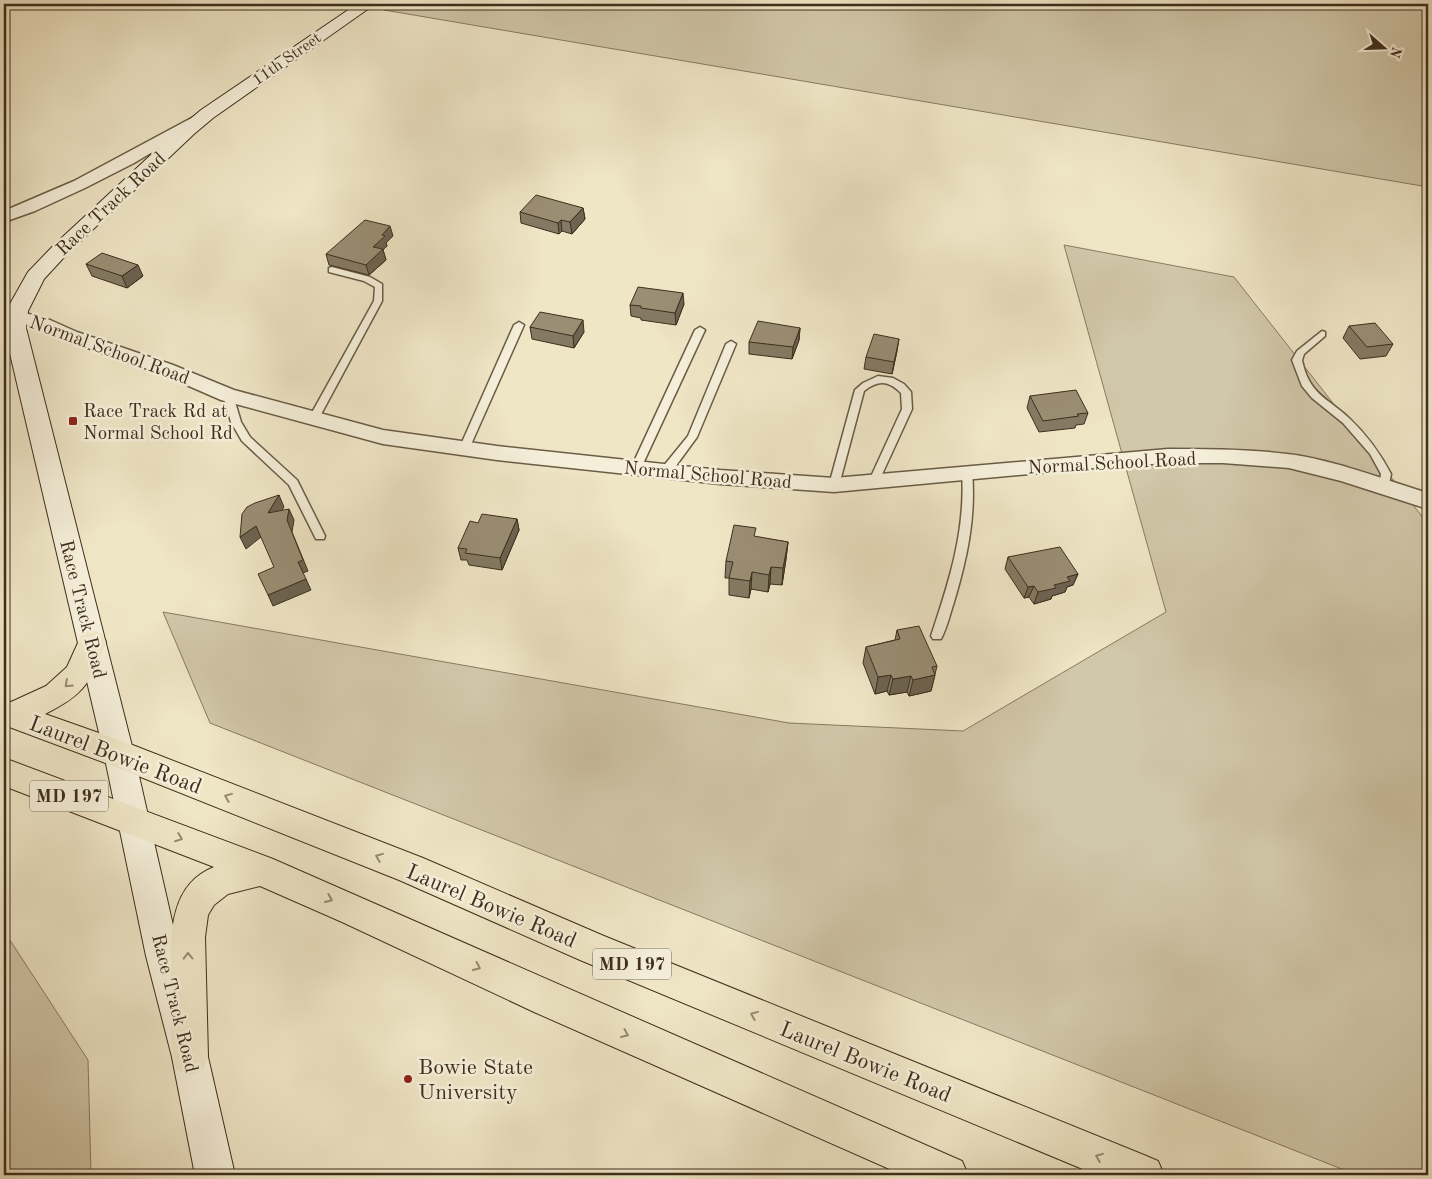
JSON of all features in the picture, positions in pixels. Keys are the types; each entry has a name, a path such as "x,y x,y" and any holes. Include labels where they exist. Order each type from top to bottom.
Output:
{"main road":[{"name":"11th Street","path":"206,114 367,4"},
{"name":"Race Track Road","path":"206,114 61,249 35,276 10,314 119,754 163,956 190,1057 215,1175"},
{"path":"8,713 56,695 78,675 92,642"},
{"name":"Laurel Bowie Road","path":"8,713 119,754 411,869 602,952 1144,1175"},
{"name":"MD 197","path":"4,772 261,870 354,910 565,1007 948,1175"},
{"path":"190,1057 188,937 192,911 202,894 219,881 261,870"}],"street":[{"path":"4,217 82,184 157,144 206,114"},
{"name":"Normal School Road","path":"10,314 166,369 228,395 383,437 464,448 636,468 834,485 1141,458 1223,456 1289,461 1384,486 1428,501"}],"lane":[{"path":"314,418 378,301 379,286 367,279 332,270"},
{"path":"464,448 518,325"},
{"path":"636,468 700,330"},
{"path":"1322,334 1300,354 1297,360 1305,384 1315,396 1346,421 1374,452 1386,474 1384,486"},
{"path":"666,471 692,437 731,344"},
{"path":"834,485 860,390 870,381 883,378 897,382 906,392 907,409 874,482"},
{"path":"228,395 236,422 246,439 293,483 320,536"},
{"path":"937,636 960,565 968,518 970,491 967,472"}],"shaded area":[{"path":"394,4 1428,4 1428,187 384,10"},
{"path":"1064,245 1234,277 1428,524 1428,1175 1357,1175 210,723 163,612 789,723 963,731 1166,612"},
{"path":"4,931 88,1060 91,1175 4,1175"}],"building":[{"path":"536,195 583,208 570,222 561,220 558,223 520,212"},
{"path":"365,220 390,226 382,235 385,236 373,247 383,249 366,265 326,254"},
{"path":"102,253 138,265 122,276 86,264"},
{"path":"638,287 683,293 675,313 630,305"},
{"path":"540,312 583,320 573,336 530,327"},
{"path":"758,321 800,328 793,347 749,342"},
{"path":"1375,323 1393,344 1367,347 1349,326"},
{"path":"874,334 899,339 894,362 866,357"},
{"path":"1076,390 1088,413 1043,421 1030,396"},
{"path":"279,495 268,513 289,509 287,520 303,560 298,562 306,579 268,595 258,574 274,567 256,526 240,537 242,514 247,507"},
{"path":"482,514 517,519 500,558 465,553 467,549 458,548 470,521 478,523"},
{"path":"734,525 756,528 754,536 788,542 783,568 771,567 769,575 752,572 750,581 729,578 733,562 726,561"},
{"path":"1060,547 1078,574 1067,577 1070,581 1054,585 1056,588 1038,592 1034,586 1028,587 1008,557"},
{"path":"919,626 937,666 932,667 935,675 913,680 911,676 893,679 891,675 878,677 866,647 900,639 897,630"}],"place":[{"name":"Race Track Rd at Normal School Rd","path":"73,421"},
{"name":"Bowie State University","path":"408,1079"}]}
